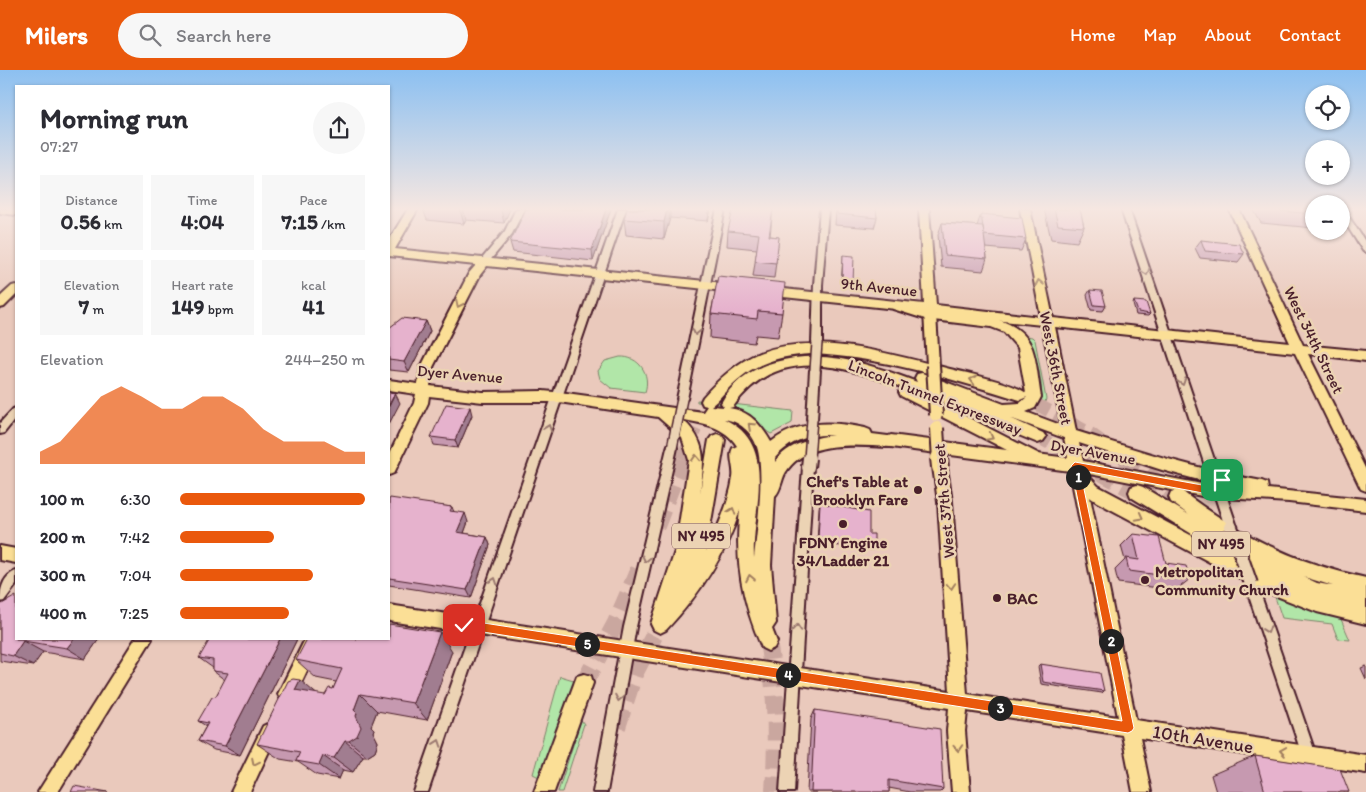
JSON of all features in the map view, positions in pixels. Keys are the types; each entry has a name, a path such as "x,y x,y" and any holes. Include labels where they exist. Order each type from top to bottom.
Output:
{"highway":[{"path":"898,306 998,324 1013,332 1022,342 1026,351 1033,400 1029,405 1019,409 998,407"},
{"name":"Lincoln Tunnel Expressway","path":"708,401 725,382 749,364 775,353 816,350 874,356 973,380 1020,395"},
{"name":"Lincoln Tunnel Expressway","path":"728,403 755,368 762,363 791,351"},
{"path":"840,352 904,371 998,407 1018,417 1068,434"},
{"name":"Lincoln Tunnel Expressway","path":"745,382 775,367 809,359 842,362 970,408 1038,436"},
{"path":"870,371 983,434 1036,459"},
{"path":"558,397 708,418 724,424 739,436 749,453 753,476 745,550 758,615 768,642 762,565 768,505 767,456 760,435 753,426 737,415 713,411 673,413"},
{"path":"650,409 671,419 688,435 695,447 698,460 683,551 660,624"},
{"path":"660,624 684,600 719,548 738,492 742,470 738,452 723,433 709,425 673,413"},
{"path":"767,456 776,444 787,438 815,429 836,428 890,441"},
{"name":"NY 495","path":"660,624 697,556 717,440"},
{"path":"768,505 780,466 785,460 801,450 825,442 890,441"},
{"path":"1075,466 1082,480 1092,491 1228,563 1300,597 1366,616"},
{"name":"NY 495","path":"1137,492 1247,559 1312,582 1366,586"},
{"name":"NY 495","path":"1177,498 1245,544 1312,582 1332,599 1366,609"},
{"path":"1312,582 1336,585 1366,595"},
{"path":"1312,582 1366,602"},
{"path":"544,792 584,683"}],"main road":[{"name":"West 37th Street","path":"926,243 940,467 945,502 959,701 956,731 960,792"},
{"name":"West 36th Street","path":"1031,243 1068,434 1142,792"},
{"name":"West 34th Street","path":"1250,243 1299,349 1366,485"},
{"name":"9th Avenue","path":"390,250 484,262 898,306"},
{"path":"390,467 421,403 427,367 475,273 484,262"},
{"path":"0,304 15,290"},
{"name":"9th Avenue","path":"931,312 1046,322 1366,356"},
{"name":"Dyer Avenue","path":"390,385 488,396 542,394 558,397"},
{"name":"Dyer Avenue","path":"1068,434 1217,485"},
{"name":"Dyer Avenue","path":"890,441 1036,459 1289,496 1366,505"},
{"path":"0,553 15,556"},
{"name":"10th Avenue","path":"390,613 1128,728 1312,763 1366,764"},
{"path":"47,792 143,640"},
{"path":"240,792 314,640"}],"street":[{"path":"484,262 501,243"},
{"path":"421,792 610,243"},
{"path":"600,792 630,627 672,448 715,243"},
{"path":"787,792 817,343 822,243"},
{"path":"1136,243 1312,763"},
{"path":"0,430 15,413"},
{"path":"0,597 15,577"}],"green space":[{"path":"1026,336 1032,337 1035,340 1046,399 1040,405 1042,390 1039,370 1033,350"},
{"path":"627,357 642,367 646,379 645,392 611,388 600,379 598,371 605,361"},
{"path":"697,400 793,411 792,423 771,434 753,417 738,409 725,405 697,402"},
{"path":"1274,594 1340,617 1350,640 1338,639 1332,624 1282,618"},
{"path":"560,676 577,681 539,777 533,774"},
{"path":"581,720 584,724 562,792 558,792"}],"building":[{"path":"517,243 594,243 592,250"},
{"path":"758,243 778,243 776,263 755,261"},
{"path":"944,243 985,243 987,259 945,255"},
{"path":"1202,243 1227,243 1239,244 1244,254 1205,251"},
{"path":"843,255 854,256 853,283 842,281"},
{"path":"718,276 785,283 782,313 758,311 757,319 711,314"},
{"path":"1090,290 1102,291 1106,306 1094,305"},
{"path":"1134,301 1146,302 1150,314 1138,312"},
{"path":"402,318 426,321 404,362 390,360 390,327"},
{"path":"390,392 395,393 390,403"},
{"path":"446,404 470,407 455,440 431,437"},
{"path":"390,498 452,507 450,511 465,513 457,532 487,537 467,590 390,578"},
{"name":"FDNY Engine 34/Ladder 21","path":"820,503 869,512 869,534 874,534 874,546 818,538"},
{"path":"1133,534 1159,537 1166,563 1186,566 1190,579 1129,571 1126,558 1139,560"},
{"path":"15,597 15,640 73,640 67,648 23,641 13,656 0,653 0,605"},
{"path":"390,624 440,632 413,703 360,694 354,710 357,713 356,716 361,727 357,736 349,741 345,741 334,758 323,756 319,765 296,761 300,752 257,744 288,681 293,679 300,680 295,690 325,695 329,688 333,689 342,669 296,660 306,640 390,640"},
{"path":"209,640 279,640 225,746 198,741 208,723 198,721 212,697 216,696 228,673 213,671 213,660 199,658"},
{"path":"1040,664 1100,673 1104,691 1043,682"},
{"path":"815,710 940,729 943,789 889,780 889,792 811,792"},
{"path":"1255,756 1340,769 1349,792 1265,792"},
{"path":"74,786 108,792 71,792"}],"tunnel":[{"path":"1020,395 1091,434 1125,459"},
{"path":"682,459 708,401"},
{"path":"1038,437 1078,459"},
{"path":"656,526 682,458"},
{"path":"1076,458 1137,492"},
{"path":"1124,458 1177,497"},
{"path":"584,683 616,623 642,562"},
{"path":"617,727 634,674 660,624"},
{"path":"768,642 776,717 774,792"}],"place":[{"name":"Chef's Table at Brooklyn Fare","path":"918,490"},
{"name":"FDNY Engine 34/Ladder 21","path":"843,524"},
{"name":"Metropolitan Community Church","path":"1145,580"},
{"name":"BAC","path":"997,598"}],"route":[{"path":"464,625 1128,728 1075,466 1207,491 1219,492 1215,478 1222,480"}]}
